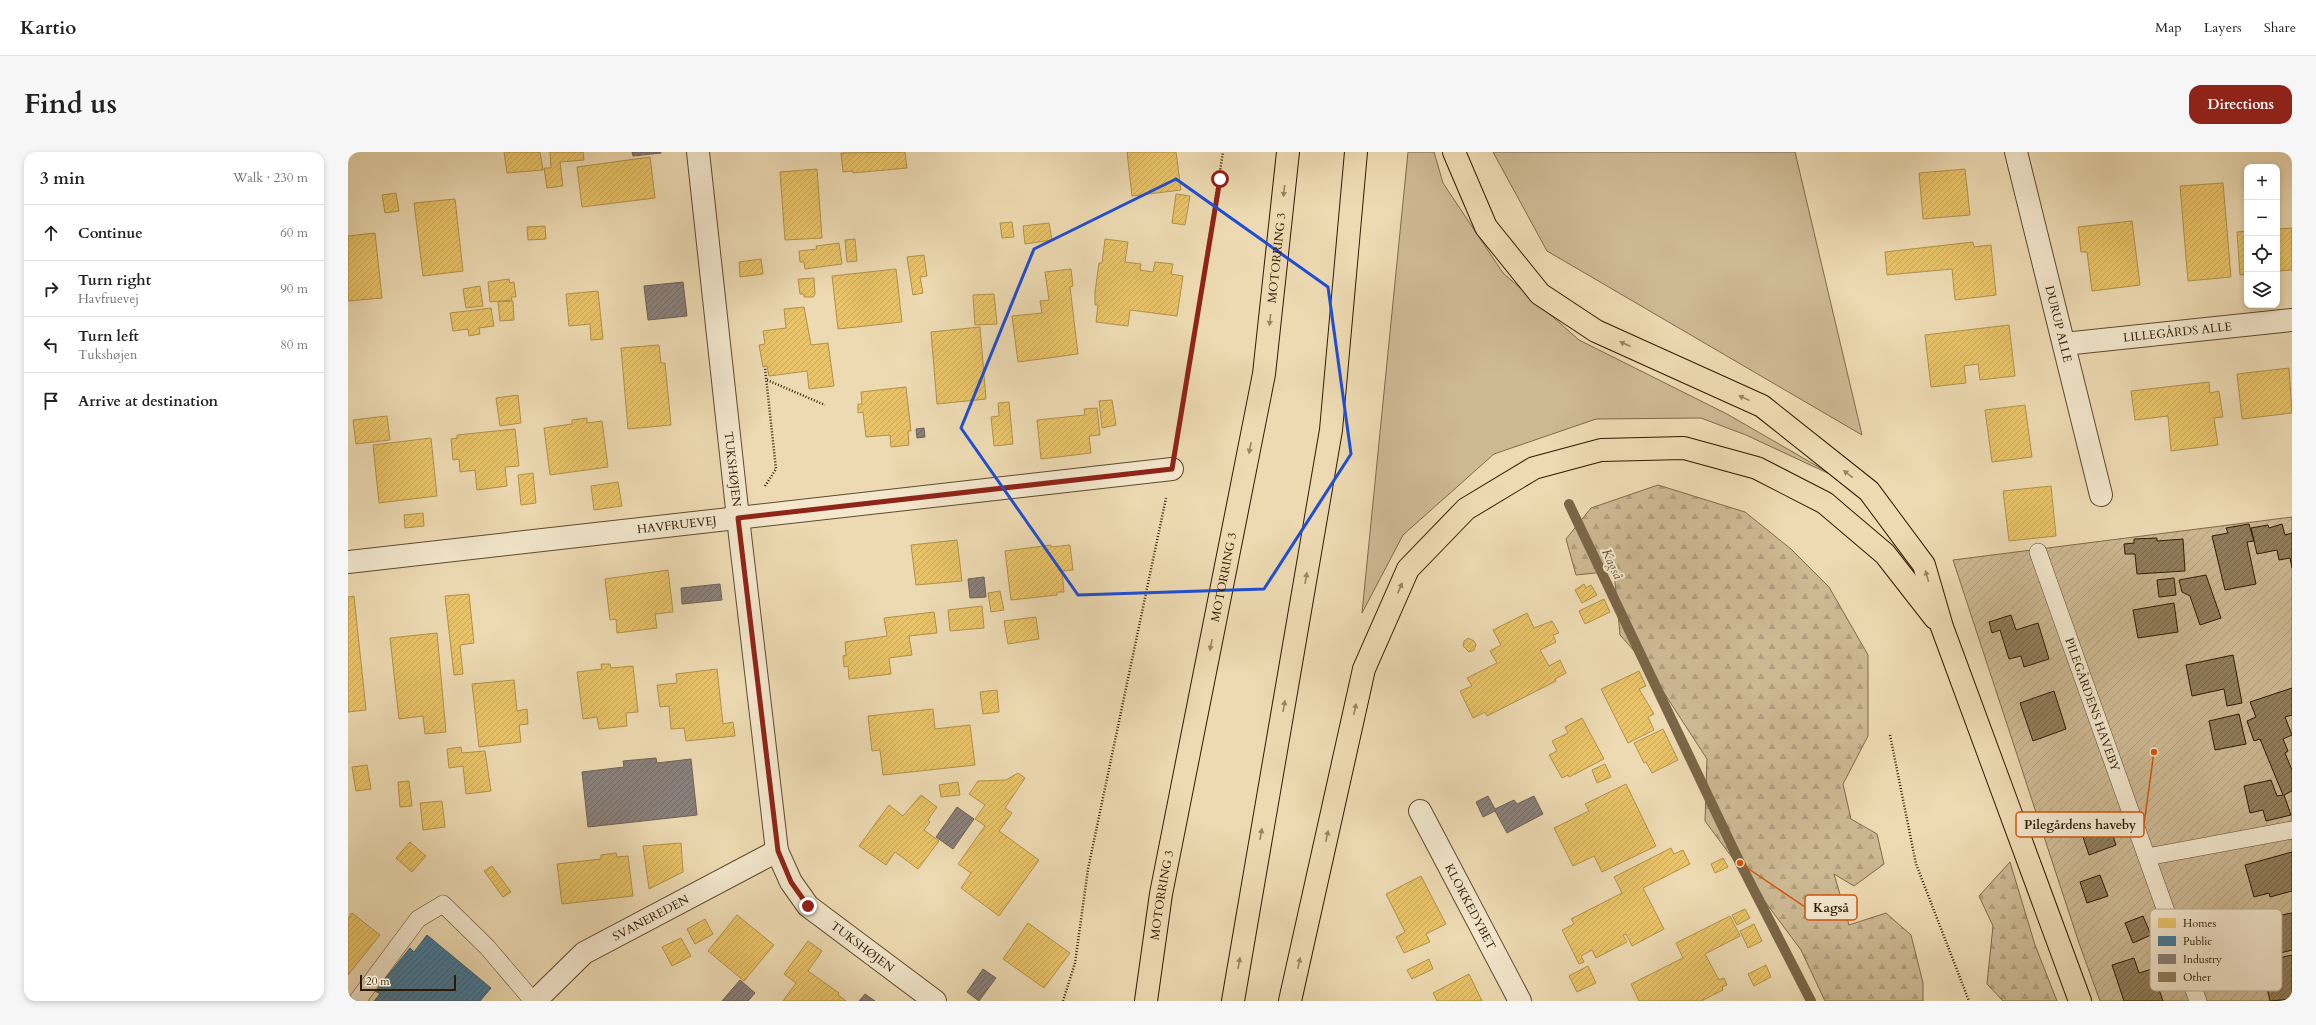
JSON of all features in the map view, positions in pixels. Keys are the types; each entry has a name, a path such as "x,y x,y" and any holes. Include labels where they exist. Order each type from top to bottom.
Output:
{"highway":[{"name":"MOTORRING 3","path":"1146,1001 1161,894 1264,374 1288,152"},
{"path":"1233,1001 1331,430 1356,152"},
{"path":"1454,152 1486,227 1540,294 1596,331 1762,406 1869,491 1924,565 1942,627 2080,1001"},
{"path":"1290,1001 1364,670 1408,569 1466,509 1534,468 1601,450 1684,448 1757,468 1825,503 1885,554 1942,627"},
{"path":"1135,1001 1161,894"}],"street":[{"name":"TUKSHØJEN","path":"698,152 738,518 778,851 791,882 808,906 935,1001"},
{"name":"DURUP ALLE","path":"2016,152 2101,495"},
{"name":"LILLEGÅRDS ALLE","path":"2064,344 2292,320"},
{"name":"HAVFRUEVEJ","path":"348,562 1172,469"},
{"name":"KLOKKEDYBET","path":"1420,811 1520,1001"},
{"name":"SVANEREDEN","path":"534,1001 584,953 778,851"}],"lane":[{"name":"PILEGÅRDENS HAVEBY","path":"2038,552 2165,909"},
{"path":"2147,857 2292,830"},
{"path":"357,1001 418,919 442,904 487,947 534,1001"},
{"name":"PILEGÅRDENS HAVEBY","path":"2194,991 2198,1001"}],"path":[{"path":"1063,1001 1075,963 1088,869 1172,469 1223,152"},
{"path":"738,518 776,469 765,368"},
{"path":"767,380 825,405"},
{"path":"1890,735 1916,864 1969,1001"}],"highlighted area":[{"path":"1176,179 1328,287 1351,454 1264,589 1078,595 961,428 1034,249"}],"green space":[{"path":"1408,152 1434,152 1443,183 1503,273 1579,340 1727,414 1836,477 1746,435 1701,418 1596,419 1494,454 1403,535 1362,613"},
{"path":"1493,152 1795,152 1862,435 1547,251"},
{"path":"1658,485 1745,512 1791,549 1829,587 1868,655 1868,736 1843,784 1851,819 1877,834 1884,864 1854,886 1834,874 1849,925 1886,913 1911,935 1923,983 1923,1001 1825,1001 1801,950 1705,821 1707,759 1644,662 1620,635 1614,571 1576,575 1566,539 1591,508"},
{"path":"2292,517 2292,1001 2100,1001 2079,943 1953,560"},
{"path":"2010,862 2035,945 2057,1001 2003,1001 1987,984 1993,926 1979,896"}],"building: Homes":[{"path":"504,152 540,152 543,170 507,173"},
{"path":"550,152 583,152 584,160 560,162 563,186 547,188 544,168 551,168"},
{"path":"905,152 907,168 853,173 853,171 843,172 841,153"},
{"path":"1127,152 1176,152 1181,190 1132,196"},
{"path":"650,157 655,198 582,207 577,167"},
{"path":"817,169 822,238 785,240 780,172"},
{"path":"1965,169 1970,215 1923,219 1919,173"},
{"path":"2223,183 2231,277 2188,281 2180,186"},
{"path":"396,193 399,211 385,213 382,195"},
{"path":"1176,194 1190,196 1185,225 1172,223"},
{"path":"455,199 463,271 423,276 414,203"},
{"path":"2132,221 2140,285 2092,291 2087,252 2081,252 2078,227"},
{"path":"1012,222 1014,237 1002,238 1000,223"},
{"path":"1049,223 1052,240 1025,244 1023,226"},
{"path":"545,226 546,239 528,240 527,227"},
{"path":"2292,228 2292,270 2280,271 2280,229"},
{"path":"2244,231 2244,274 2240,275 2237,232"},
{"path":"375,233 382,298 348,301 348,236"},
{"path":"855,239 857,261 847,262 845,240"},
{"path":"1105,239 1128,242 1125,262 1141,264 1140,270 1153,272 1155,262 1173,264 1171,274 1183,276 1177,316 1130,310 1128,326 1096,322 1098,305 1095,305 1095,292 1099,263 1102,263"},
{"path":"1973,242 1974,247 1991,245 1996,295 1955,300 1952,269 1887,275 1885,252"},
{"path":"839,243 842,264 805,269 804,262 800,262 799,251 817,249 816,246"},
{"path":"924,255 927,276 920,277 923,293 913,295 907,257"},
{"path":"761,259 763,274 740,277 739,262"},
{"path":"896,269 902,322 838,329 832,276"},
{"path":"1071,269 1073,286 1070,287 1078,354 1018,362 1012,316 1042,313 1040,301 1049,300 1045,272"},
{"path":"814,278 815,294 813,297 804,297 804,294 800,294 798,279"},
{"path":"509,279 510,283 514,282 516,297 511,297 512,300 490,302 488,282"},
{"path":"480,286 483,306 466,308 463,289"},
{"path":"598,291 603,339 591,340 590,324 569,326 566,294"},
{"path":"994,294 997,324 975,325 973,295"},
{"path":"513,301 514,320 500,321 498,302"},
{"path":"804,307 811,345 828,343 834,386 809,389 807,371 769,376 767,366 763,367 759,345 765,344 763,331 786,328 784,309"},
{"path":"491,308 494,326 479,328 480,334 469,336 468,329 453,331 450,313"},
{"path":"2009,325 2015,376 1980,380 1978,364 1964,366 1966,383 1931,387 1925,335"},
{"path":"980,327 986,399 937,404 931,332"},
{"path":"659,345 661,363 665,363 671,425 628,429 621,348"},
{"path":"2289,368 2292,413 2242,419 2237,374"},
{"path":"2209,382 2210,393 2219,391 2223,417 2214,418 2218,445 2171,451 2168,416 2135,420 2131,391"},
{"path":"906,387 911,431 908,431 909,445 891,447 890,435 866,437 863,412 858,413 858,404 862,404 861,392"},
{"path":"518,395 521,423 500,426 496,398"},
{"path":"1112,400 1116,425 1102,428 1099,401"},
{"path":"1009,402 1013,444 994,446 991,417 999,416 998,403"},
{"path":"2025,405 2032,457 1992,462 1985,410"},
{"path":"1097,408 1100,435 1089,436 1091,453 1041,459 1037,420 1085,415 1084,409"},
{"path":"387,416 390,440 356,444 353,420"},
{"path":"587,418 587,423 602,421 608,467 550,475 544,428 572,424 572,420"},
{"path":"515,429 519,466 505,467 507,486 477,490 475,470 460,472 459,459 453,460 451,439 457,438 457,435"},
{"path":"431,438 437,496 379,503 373,445"},
{"path":"533,473 536,503 521,505 518,475"},
{"path":"618,482 622,506 594,510 591,486"},
{"path":"2051,486 2056,536 2009,541 2003,491"},
{"path":"423,513 424,526 405,528 404,515"},
{"path":"957,540 962,581 916,585 911,545"},
{"path":"1051,545 1051,547 1070,545 1073,570 1062,571 1064,592 1057,592 1057,595 1011,600 1005,551"},
{"path":"668,570 673,612 655,614 657,628 617,633 616,619 610,620 605,579"},
{"path":"1584,584 1586,588 1591,585 1597,595 1582,603 1575,590"},
{"path":"1000,591 1004,610 991,612 988,593"},
{"path":"469,594 474,643 460,645 463,674 454,675 445,596"},
{"path":"354,596 366,710 348,712 348,597"},
{"path":"1604,599 1610,612 1585,624 1579,611"},
{"path":"982,606 984,628 950,631 948,610"},
{"path":"934,612 937,633 909,636 912,655 889,658 891,674 849,679 848,666 844,667 843,656 846,655 845,642 887,636 884,618"},
{"path":"1527,613 1534,628 1552,621 1559,633 1553,635 1556,642 1540,650 1549,666 1560,660 1566,673 1555,679 1556,681 1487,716 1485,712 1473,718 1460,691 1472,686 1467,678 1497,663 1490,651 1501,645 1493,630"},
{"path":"1036,617 1039,639 1008,644 1004,621"},
{"path":"437,633 446,732 425,734 423,716 399,719 390,638"},
{"path":"1468,638 1474,641 1476,645 1474,650 1469,652 1463,646 1464,641"},
{"path":"601,664 610,664 611,668 633,666 638,712 626,713 627,726 599,729 597,717 583,719 577,672 602,669"},
{"path":"717,669 723,724 733,722 735,736 686,741 684,728 671,729 669,706 660,707 657,685 677,683 676,674"},
{"path":"1639,671 1646,686 1639,689 1654,714 1648,717 1654,730 1628,743 1601,689"},
{"path":"514,680 517,711 527,709 528,724 519,725 521,742 479,747 472,684"},
{"path":"997,690 999,712 983,714 980,692"},
{"path":"933,709 935,729 970,725 975,765 883,775 880,750 872,751 868,716"},
{"path":"1582,718 1604,759 1569,777 1568,775 1562,778 1549,755 1557,751 1552,741 1568,733 1565,727"},
{"path":"1663,729 1678,760 1652,773 1646,762 1644,763 1634,743"},
{"path":"461,747 462,753 485,751 491,791 466,794 463,766 449,768 447,749"},
{"path":"1605,764 1611,777 1597,783 1592,770"},
{"path":"367,765 371,789 356,791 352,767"},
{"path":"1018,773 1025,778 1005,808 1012,813 999,831 1039,860 999,916 961,888 971,873 958,864 985,826 975,819 985,805 969,794 978,781 1006,780"},
{"path":"409,781 412,806 400,807 398,782"},
{"path":"958,782 960,795 941,797 939,785"},
{"path":"1626,784 1656,846 1602,872 1594,856 1573,866 1554,828 1589,811 1585,804"},
{"path":"921,795 937,807 928,820 930,822 924,830 939,841 918,869 895,852 886,865 859,846 889,805 903,816"},
{"path":"442,801 445,827 423,830 420,803"},
{"path":"410,842 426,856 412,872 396,858"},
{"path":"681,843 683,872 649,889 643,846"},
{"path":"1671,848 1674,854 1683,850 1690,864 1643,888 1664,929 1632,946 1626,934 1623,935 1627,942 1596,958 1592,950 1581,956 1584,962 1579,964 1562,930 1574,924 1571,919 1622,893 1614,877"},
{"path":"616,853 617,857 628,856 633,896 562,904 557,864 601,859 601,855"},
{"path":"1723,858 1728,867 1715,873 1711,864"},
{"path":"492,866 511,892 503,897 484,871"},
{"path":"1421,876 1446,924 1426,934 1430,942 1404,953 1396,937 1405,932 1386,894"},
{"path":"1745,909 1750,918 1737,925 1732,915"},
{"path":"352,913 380,935 348,975 348,918"},
{"path":"737,915 774,945 744,981 708,951"},
{"path":"1730,916 1740,936 1705,954 1719,980 1724,978 1727,985 1722,987 1723,990 1701,1001 1639,1001 1631,984 1683,958 1676,943"},
{"path":"705,919 713,934 695,944 687,929"},
{"path":"1028,923 1070,953 1044,988 1003,959"},
{"path":"1754,924 1762,941 1748,948 1740,931"},
{"path":"681,938 691,956 672,966 662,947"},
{"path":"808,941 822,951 808,971 839,993 838,995 846,1001 783,1001 796,983 784,974"},
{"path":"1429,959 1433,969 1412,979 1407,970"},
{"path":"1766,965 1771,977 1754,986 1748,974"},
{"path":"1588,966 1596,983 1577,992 1569,976"},
{"path":"1469,974 1482,1001 1437,1001 1433,993"}],"building: Public":[{"path":"427,935 491,988 480,1001 374,1001 380,994 375,991 410,948 414,952"}],"building: Industry":[{"path":"632,152 661,152 661,153 633,156"},
{"path":"683,282 687,316 648,320 644,286"},
{"path":"924,428 925,437 917,438 916,429"},
{"path":"984,577 986,597 970,598 968,579"},
{"path":"720,584 722,600 682,604 681,588"},
{"path":"656,758 657,763 691,759 697,815 588,827 582,772 624,767 623,761"},
{"path":"1488,796 1495,809 1514,800 1517,804 1534,796 1543,814 1507,833 1495,811 1483,817 1476,802"},
{"path":"957,807 974,819 953,849 936,837"},
{"path":"983,969 996,978 979,1001 967,992"},
{"path":"740,980 755,993 748,1001 722,1001"},
{"path":"865,994 875,1001 859,1001"}],"building: Other":[{"path":"2249,524 2254,541 2247,542 2256,584 2225,590 2212,536 2228,533 2226,528"},
{"path":"2282,524 2285,535 2292,533 2292,568 2290,558 2279,560 2277,550 2257,554 2251,528 2268,525 2269,528"},
{"path":"2157,538 2157,541 2183,539 2185,571 2137,574 2135,554 2125,554 2124,544 2134,543 2134,539"},
{"path":"2206,575 2221,618 2200,625 2190,596 2182,592 2179,580"},
{"path":"2174,578 2176,595 2159,597 2157,580"},
{"path":"2174,603 2178,632 2138,638 2133,610"},
{"path":"2011,615 2016,630 2038,623 2049,659 2024,667 2021,656 2009,659 2000,630 1992,633 1989,622"},
{"path":"2233,655 2242,703 2227,706 2224,689 2192,696 2186,665"},
{"path":"2292,688 2292,715 2285,717 2292,735 2283,739 2288,751 2285,753 2292,770 2292,791 2284,795 2291,815 2266,821 2263,810 2250,813 2244,786 2271,780 2277,796 2283,795 2260,739 2254,741 2247,721 2256,717 2250,702"},
{"path":"2054,691 2066,729 2033,741 2020,703"},
{"path":"2239,714 2246,744 2215,750 2209,721"},
{"path":"2108,821 2116,845 2089,855 2081,831"},
{"path":"2292,852 2292,891 2270,897 2269,893 2254,897 2245,865"},
{"path":"2100,875 2108,896 2087,903 2080,882"},
{"path":"2292,913 2292,950 2282,953 2282,915"},
{"path":"2143,916 2150,935 2133,943 2125,923"},
{"path":"2292,955 2292,999 2270,1001 2268,991 2282,991 2282,957"},
{"path":"2134,958 2139,973 2150,970 2150,991 2160,991 2163,1001 2124,1001 2112,965"}],"waterway":[{"name":"Kagså","path":"1569,504 1740,863 1811,1001"}],"place":[{"name":"Pilegårdens haveby","path":"2154,752"},
{"name":"Kagså","path":"1740,863"}],"route":[{"path":"808,906 791,882 778,851 738,518 1172,469 1220,179"}]}
